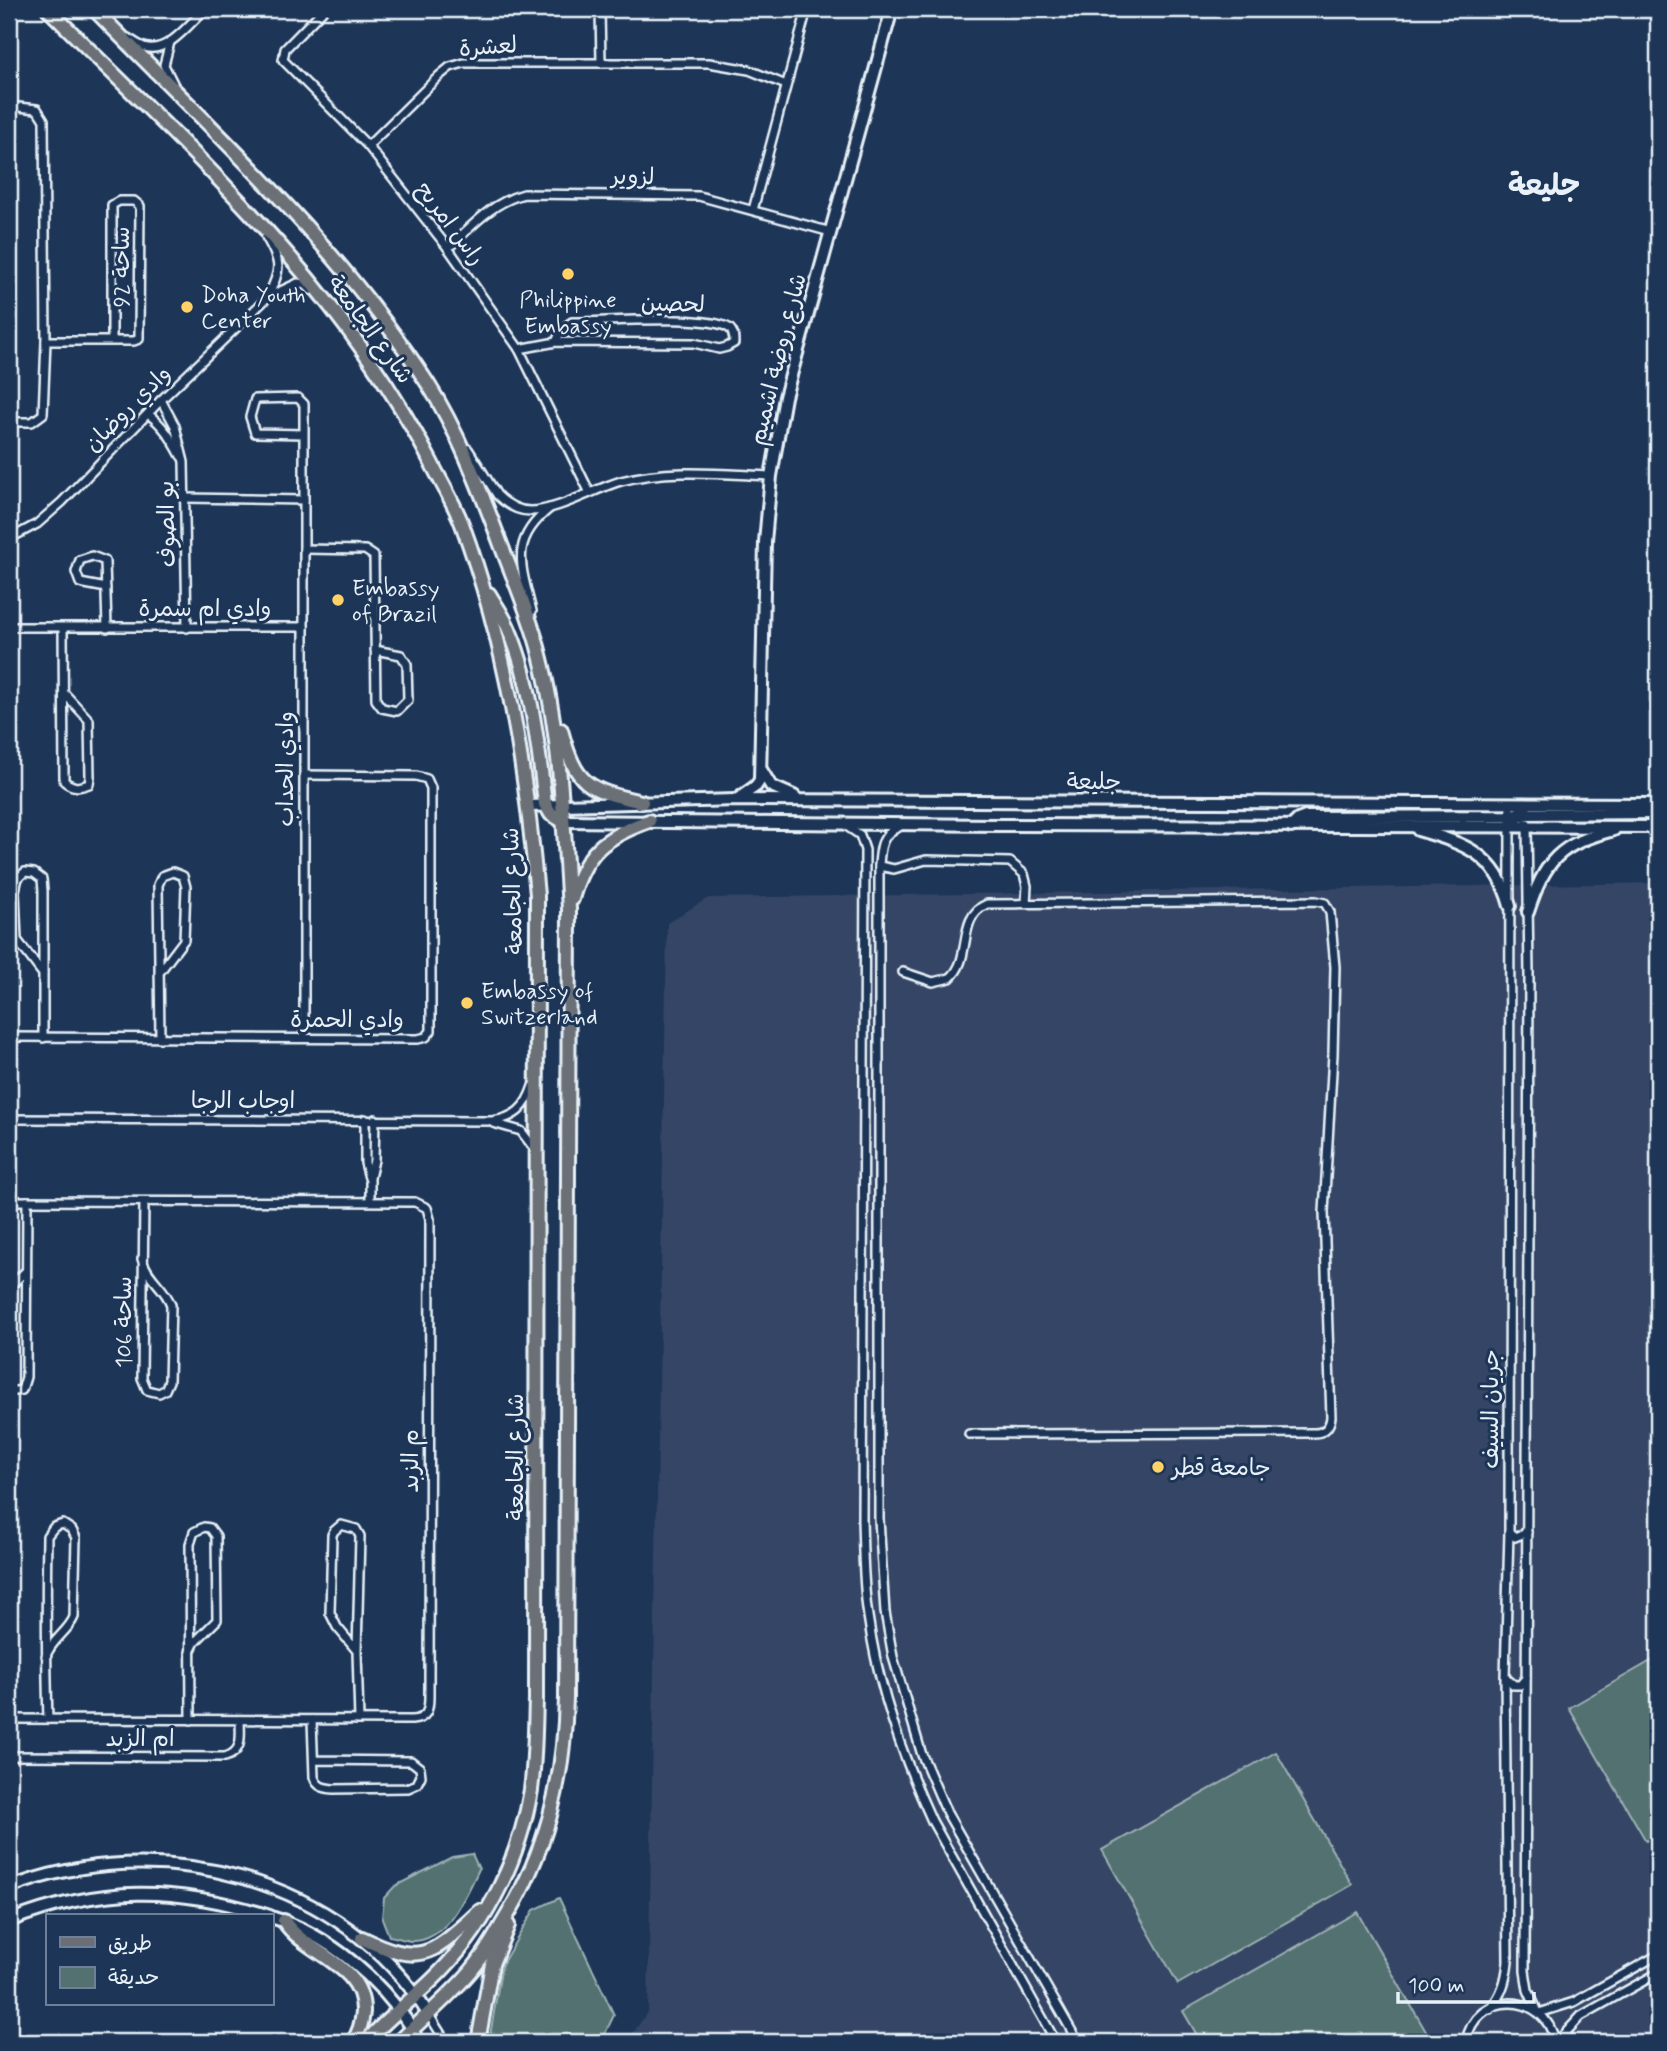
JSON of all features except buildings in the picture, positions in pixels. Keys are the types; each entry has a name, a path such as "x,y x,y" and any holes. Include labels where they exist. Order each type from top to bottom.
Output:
{"main road":[{"name":"شارع الجامعة","path":"48,9 257,217 339,315 404,410 461,521 481,581 516,725 529,806 537,895 534,1752 531,1788 521,1836 506,1874 470,1936 417,1996 366,2042"},
{"name":"شارع الجامعة","path":"94,9 303,221 413,362 470,463 523,601 538,649 552,719 564,821 569,909 565,1738 548,1826 536,1860 509,1914 474,1968 399,2042"},
{"name":"شارع روضة اشميم","path":"762,770 765,542 771,476 785,397 892,9"},
{"path":"481,581 516,645 534,728 545,804 551,814 564,821"},
{"path":"552,719 559,726 570,762 580,777 609,795 642,802"},
{"path":"735,800 757,786 762,770"},
{"path":"762,770 764,778 771,786 807,800"},
{"name":"جليعة","path":"529,806 562,803 807,800 1510,804 1527,810 1658,804"},
{"path":"1291,827 1306,817 1509,821 1518,813 1527,810 1658,813"},
{"name":"جليعة","path":"564,821 1291,827 1405,827 1509,821 1527,827 1658,827"},
{"path":"569,909 579,875 589,856 610,838 649,821"},
{"path":"1405,827 1461,844 1487,859 1505,889 1510,906"},
{"path":"1528,912 1539,878 1551,860 1585,840 1627,827"},
{"path":"9,1888 89,1866 147,1862 197,1867 250,1879 294,1896 362,1938 396,1969 429,2015"},
{"path":"9,1921 69,1901 131,1893 189,1896 223,1902 262,1914"},
{"path":"362,1938 399,1954 424,1953 444,1943 491,1902"},
{"path":"478,2042 488,1979 508,1927 509,1914"},
{"path":"275,1918 304,1930 348,1959 383,1990 413,2029"},
{"path":"275,1918 336,1964 355,1982 363,2009 359,2032 353,2042"}],"street":[{"path":"117,32 145,48 155,48 170,42 205,9"},
{"name":"راس امريح","path":"324,9 285,50 283,60 368,146 448,248 519,349 589,491"},
{"path":"600,9 601,63"},
{"path":"753,211 807,9"},
{"path":"170,42 164,65 170,79 190,106"},
{"name":"لعشرة","path":"368,146 450,67 464,63 709,63 749,70 786,85"},
{"path":"9,106 37,108 44,120 46,341 43,414 32,422 9,422"},
{"name":"لزوير","path":"448,248 494,205 524,194 699,197 831,232"},
{"name":"ساحة 92","path":"46,341 111,341 134,341 139,339 140,206 134,201 119,201 112,205 111,341"},
{"name":"وادي روضان","path":"257,217 279,261 278,274 268,297"},
{"name":"وادي روضان","path":"9,539 37,524 62,502 161,400 268,297 298,283 306,285 323,304 339,315"},
{"name":"لحصين","path":"519,349 556,342 694,343 719,349 734,343 734,334 729,328 700,320 572,322 562,329 556,342"},
{"name":"وادي الحداب","path":"304,434 255,433 250,417 255,399 302,400 304,404 304,434 304,1038"},
{"name":"بو الصوف","path":"161,400 175,426 184,462 187,628"},
{"name":"بو الصوف","path":"148,414 159,422 172,438 184,462"},
{"path":"459,440 503,501 523,510 550,508 589,491 640,477 771,476"},
{"path":"185,498 304,500"},
{"path":"538,649 539,641 523,573 522,544 528,529 550,508"},
{"path":"304,549 365,550 372,553 375,560 376,700 382,708 397,711 408,700 407,664 401,655 376,650"},
{"name":"وادي ام سمرة","path":"106,588 80,583 76,572 80,560 92,556 106,561 107,628"},
{"name":"وادي ام سمرة","path":"9,627 304,627"},
{"path":"64,628 64,693 64,781 71,787 82,787 89,784 90,777 89,720 64,693"},
{"name":"وادي الحمرة","path":"9,1037 426,1037 431,1031 430,788 427,779 416,776 304,775"},
{"name":"جريان السيف","path":"1466,2042 1472,2025 1482,2013 1490,2009 1503,1989 1508,1962 1505,1677 1509,1532 1510,804"},
{"name":"جريان السيف","path":"1527,810 1525,1971 1528,1990 1538,2011 1549,2024 1556,2042"},
{"path":"841,823 853,829 862,839 865,850 862,1519 868,1615 876,1661 890,1712 922,1800 1056,2042"},
{"path":"908,823 885,836 881,844 879,866 879,1519 884,1612 906,1707 938,1793 963,1843 1078,2042"},
{"path":"879,866 894,869 926,860 1010,862 1024,874 1027,886 1026,902"},
{"path":"43,974 17,940 15,891 18,878 25,872 34,873 42,879 43,974 43,1038"},
{"path":"159,973 184,940 186,887 183,876 173,872 162,876 158,885 159,973 160,1038"},
{"path":"864,882 872,879 879,882"},
{"path":"903,972 933,982 950,978 958,969 971,918 977,909 987,904 1319,901 1328,906 1335,967 1333,1065 1324,1212 1330,1421 1326,1429 1314,1433 969,1434"},
{"name":"اوجاب الرجا","path":"9,1119 499,1120 519,1111 530,1096 537,1066"},
{"path":"365,1119 365,1163 370,1178"},
{"path":"370,1202 374,1119"},
{"name":"اوجاب الرجا","path":"478,1121 505,1125 521,1131 534,1148 537,1176"},
{"name":"م الزبد","path":"9,1201 415,1202 424,1205 430,1213 428,1711 419,1720 9,1719"},
{"path":"9,1392 19,1392 26,1382 27,1202"},
{"name":"ساحة 106","path":"142,1259 147,1273 171,1305 169,1381 166,1390 159,1393 147,1390 142,1378 142,1259 144,1202"},
{"path":"9,1287 25,1272"},
{"path":"46,1656 50,1646 71,1624 74,1616 76,1538 72,1530 64,1524 54,1527 47,1536 46,1656 48,1719"},
{"path":"357,1651 337,1627 330,1613 332,1535 341,1525 356,1529 360,1536 357,1651 359,1720"},
{"path":"190,1652 195,1642 212,1628 217,1620 216,1536 210,1528 204,1527 194,1532 190,1544 190,1652 191,1720"},
{"path":"1509,1532 1516,1537 1527,1532"},
{"path":"1505,1677 1510,1683 1517,1685 1527,1677"},
{"name":"ام الزبد","path":"9,1756 225,1757 234,1754 239,1747 240,1720"},
{"path":"312,1720 315,1781 326,1788 408,1788 417,1784 421,1776 418,1765 407,1760 314,1760"},
{"path":"1490,2009 1510,2003 1538,2011 1574,2002 1657,1958"},
{"path":"1556,2042 1581,2016 1658,1973"},
{"path":"429,2015 446,2042"},
{"path":"413,2029 421,2042"}],"shaded area":[{"name":"جامعة قطر","path":"1658,883 1658,2042 627,2042 648,2011 667,923 708,898"}],"green space":[{"path":"1658,1657 1658,1834 1646,1841 1569,1708"},
{"path":"1276,1752 1352,1885 1178,1984 1102,1850"},
{"path":"472,1854 479,1869 461,1904 445,1926 424,1939 411,1941 389,1936 382,1918 384,1898 395,1886 452,1857"},
{"path":"559,1898 614,2015 601,2042 489,2042 502,1964 534,1910"},
{"path":"1357,1912 1432,2042 1201,2042 1183,2011"}],"place":[{"name":"Philippine Embassy","path":"568,274"},
{"name":"Doha Youth Center","path":"187,307"},
{"name":"Embassy of Brazil","path":"338,600"},
{"name":"Embassy of Switzerland","path":"467,1003"},
{"name":"جامعة قطر","path":"1158,1467"}],"district":[{"name":"جليعة","path":"1544,185"}]}
